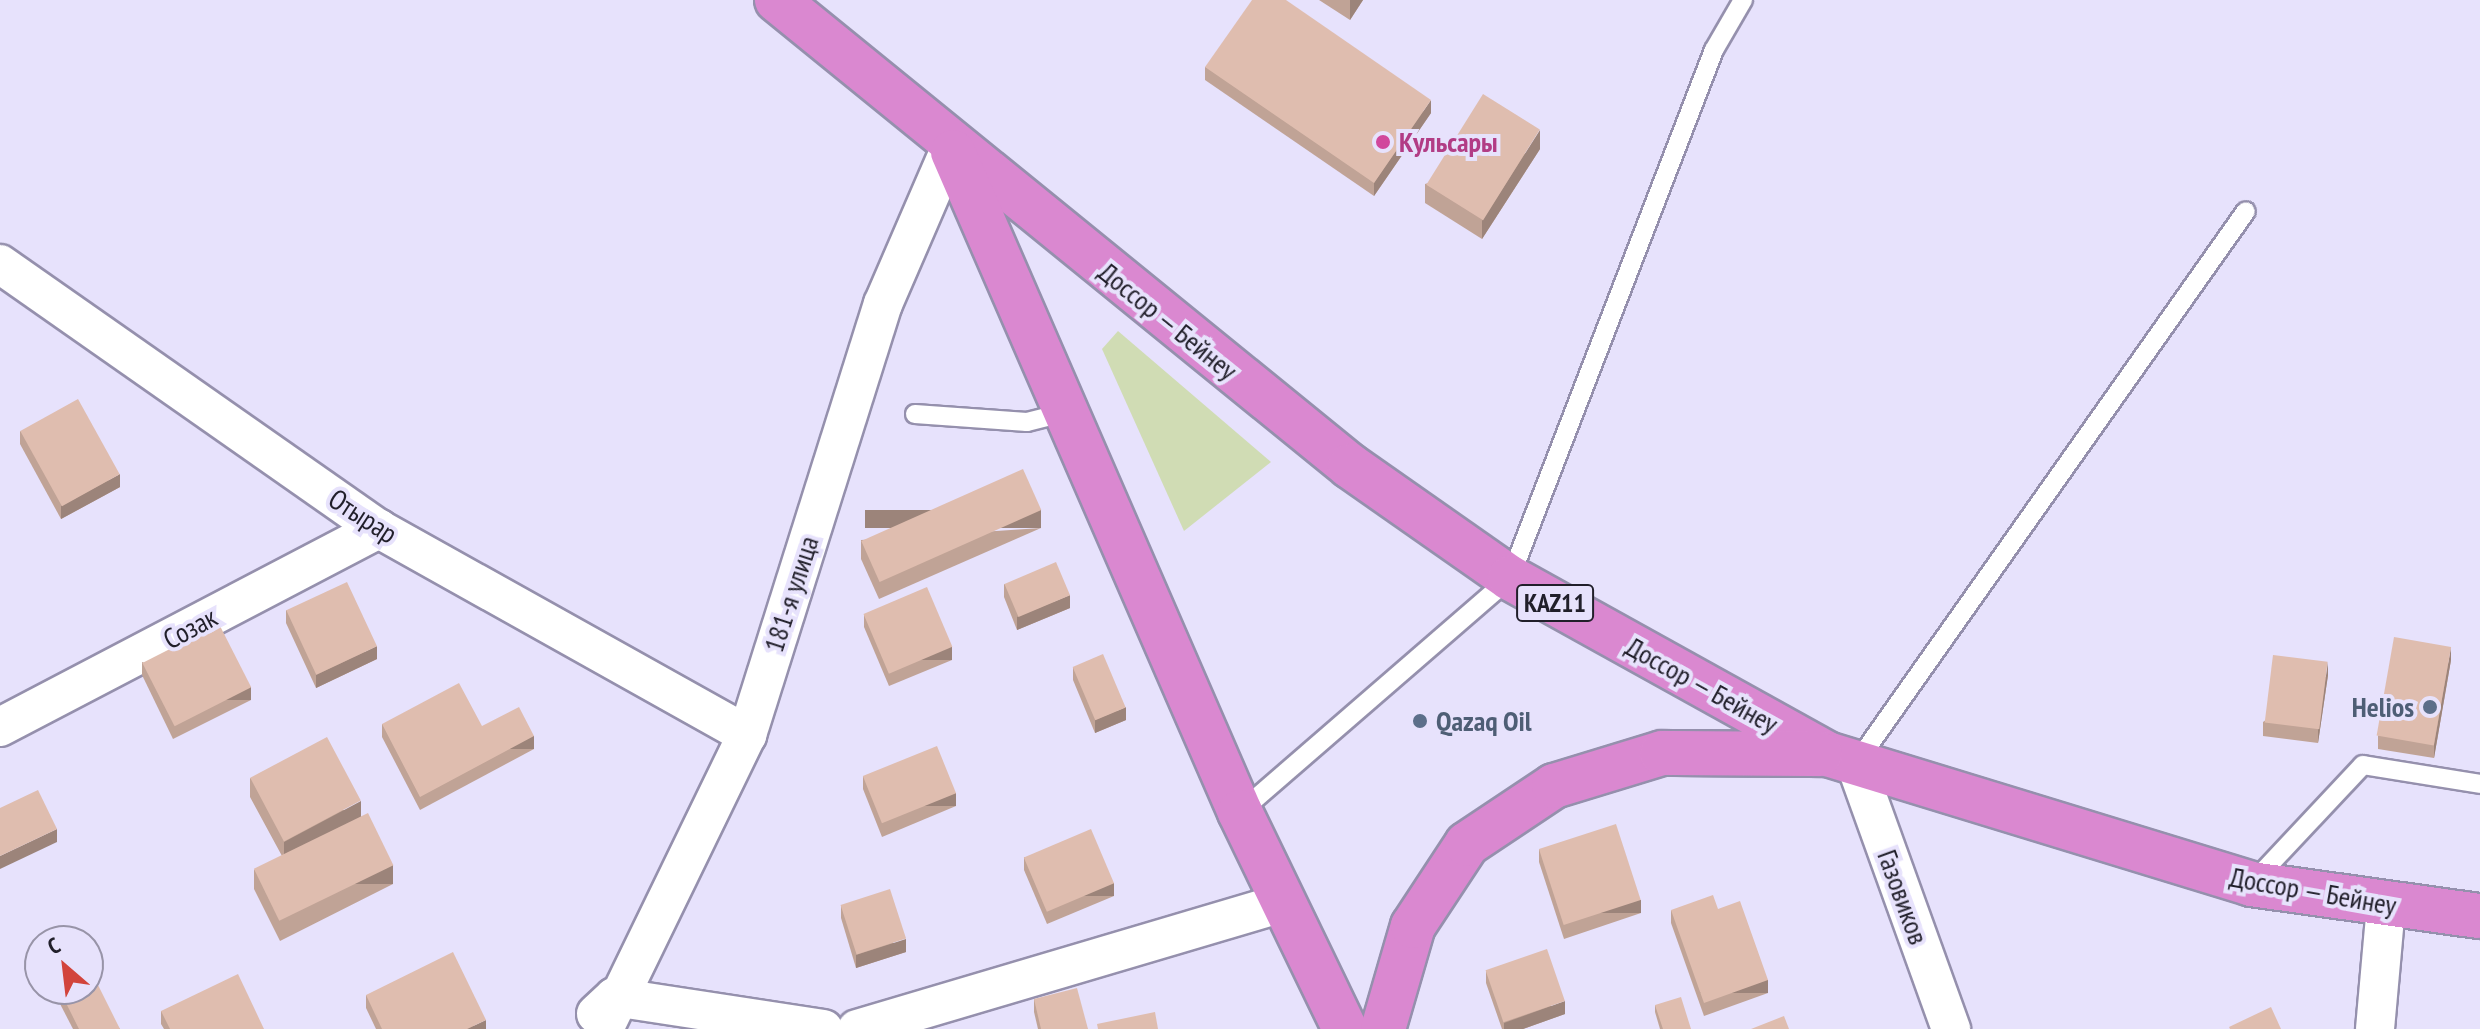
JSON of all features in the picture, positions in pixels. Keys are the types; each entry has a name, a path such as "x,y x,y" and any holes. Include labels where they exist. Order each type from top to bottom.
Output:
{"highway":[{"name":"Доссор — Бейнеу","path":"777,0 951,147 1350,466 1510,578 1841,759 2251,884 2386,906 2480,916"},
{"path":"951,147 1070,411 1240,812 1345,1029"},
{"path":"1383,1029 1413,926 1467,844 1554,786 1662,753 1841,759"}],"street":[{"name":"181-я улица","path":"609,1013 747,735 883,304 951,147"},
{"name":"Отырар","path":"0,264 379,529 747,735"},
{"name":"Созак","path":"0,727 379,529"},
{"name":"Газовиков","path":"1841,759 1951,1029"},
{"path":"857,1029 1282,903"},
{"path":"2375,1029 2386,906"},
{"path":"579,1029 609,1013 824,1029"}],"lane":[{"path":"1240,812 1510,578 1714,50 1743,0"},
{"path":"1841,759 2246,211"},
{"path":"915,414 1027,422 1070,411"},
{"path":"2251,884 2363,765 2480,784"}],"green space":[{"path":"1118,331 1271,462 1184,531 1102,349"}],"building":[{"path":"1252,0 1286,0 1431,100 1374,183 1205,67"},
{"path":"1483,94 1540,130 1483,220 1426,185"},
{"path":"78,399 120,474 62,506 20,431"},
{"path":"1023,469 1041,510 880,582 861,541"},
{"path":"1056,562 1070,595 1019,617 1004,584"},
{"path":"347,582 377,646 316,675 286,610"},
{"path":"927,587 952,647 889,674 863,614"},
{"path":"219,624 251,687 175,726 142,663"},
{"path":"2394,637 2451,647 2434,746 2377,735"},
{"path":"1103,654 1126,707 1095,720 1073,667"},
{"path":"2273,655 2328,662 2319,729 2265,722"},
{"path":"459,683 482,726 519,707 534,736 420,797 382,724"},
{"path":"327,737 361,801 284,841 250,778"},
{"path":"937,746 956,793 882,823 863,776"},
{"path":"38,790 57,829 0,856 0,808"},
{"path":"368,813 393,865 279,921 254,869"},
{"path":"1616,824 1641,900 1564,925 1539,849"},
{"path":"1091,829 1114,883 1047,912 1024,858"},
{"path":"890,889 906,938 857,955 841,905"},
{"path":"1713,895 1718,909 1740,901 1768,980 1704,1003 1671,910"},
{"path":"1547,949 1565,1001 1503,1022 1486,970"},
{"path":"453,952 486,1020 467,1029 382,1029 366,995"},
{"path":"238,974 264,1029 170,1029 161,1011"},
{"path":"1077,988 1088,1029 1041,1029 1034,999"},
{"path":"104,997 120,1029 79,1029 67,1005 104,1005"},
{"path":"1681,997 1691,1029 1663,1029 1655,1005"},
{"path":"2271,1007 2281,1029 2230,1029 2229,1027"},
{"path":"1155,1012 1158,1029 1098,1029 1097,1024"},
{"path":"1784,1016 1789,1029 1751,1029"}],"place":[{"name":"Кульсары","path":"1383,142"},
{"name":"Helios","path":"2430,707"},
{"name":"Qazaq Oil","path":"1420,721"}]}
